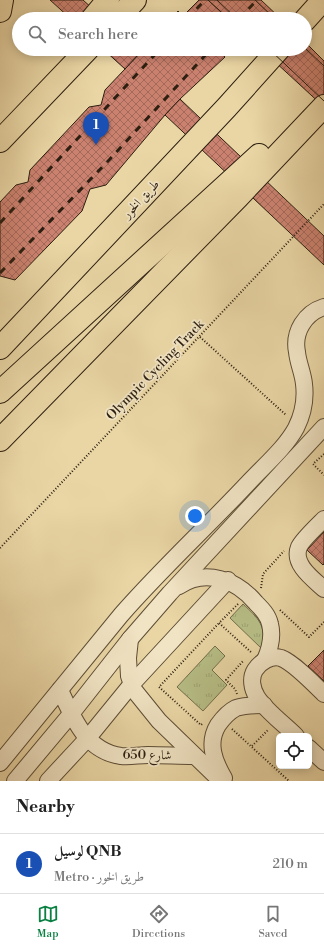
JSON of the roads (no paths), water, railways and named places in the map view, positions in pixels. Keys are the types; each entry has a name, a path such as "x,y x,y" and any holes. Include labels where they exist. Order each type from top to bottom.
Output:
{"highway":[{"path":"0,11 2,0"},
{"path":"98,12 108,0"},
{"path":"124,12 135,0"},
{"path":"312,12 323,0"},
{"path":"31,108 62,56"},
{"path":"0,141 81,56"},
{"name":"طريق الخور","path":"0,348 227,108 274,56"},
{"path":"0,440 233,202 324,106"},
{"path":"0,392 266,149 279,139 306,124"}],"street":[{"path":"0,763 121,615 147,586 241,491 288,440 302,414 305,400 303,375 296,347 298,332 307,317 317,309 324,307"},
{"path":"15,781 71,714 130,639 170,593 324,428"},
{"path":"321,579 303,569 299,561 298,552 299,545 324,519"},
{"path":"170,593 183,584 194,579 215,578 228,580 235,584 253,598 270,623 270,645 265,660"},
{"path":"48,781 87,739 131,685 228,580"},
{"name":"شارع 650","path":"130,639 128,658 129,676 131,685 138,696 159,721 221,781"},
{"path":"293,733 257,697 252,678 258,665 265,660 281,658 291,664 324,694"},
{"name":"شارع 650","path":"60,690 75,722 87,739 104,751 122,756 194,756"},
{"path":"226,781 216,764 212,753 214,732 225,715 236,708 243,706 264,705"},
{"path":"312,751 324,762"}],"tram line":[{"path":"217,0 230,12"},
{"path":"255,0 268,12"},
{"path":"312,55 324,66"},
{"path":"276,56 324,101"}],"railway":[{"path":"194,12 205,0"},
{"path":"246,12 257,0"},
{"path":"0,223 154,56"},
{"path":"0,273 110,159 205,56"}],"place":[{"name":"لوسيل QNB","path":"96,145"}]}
